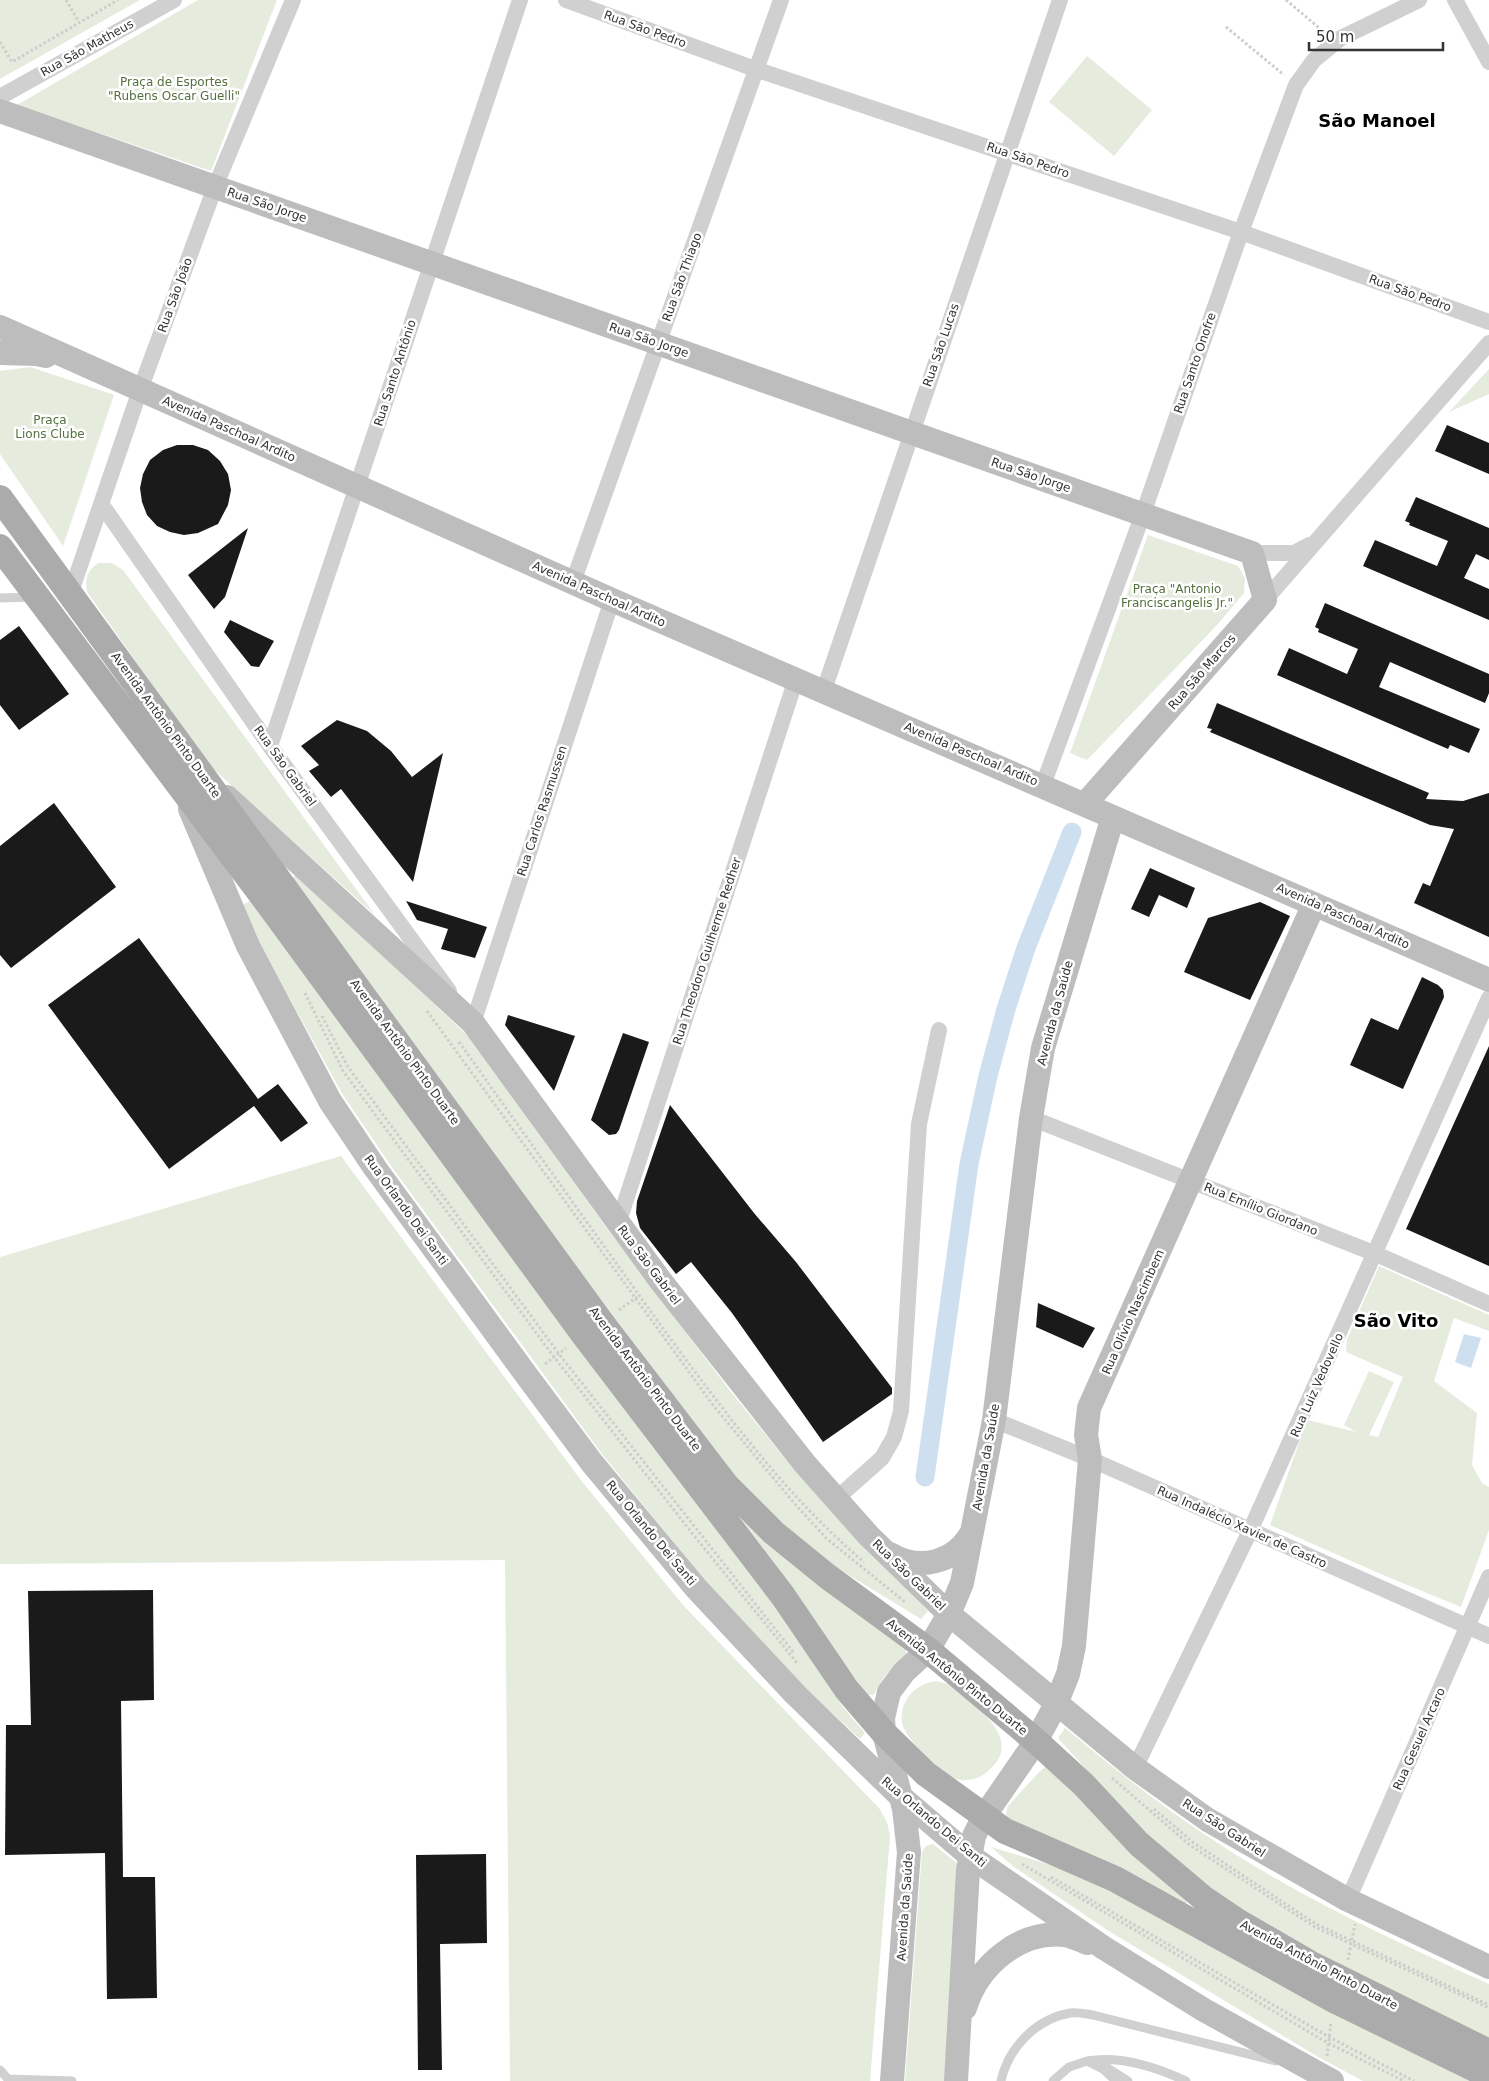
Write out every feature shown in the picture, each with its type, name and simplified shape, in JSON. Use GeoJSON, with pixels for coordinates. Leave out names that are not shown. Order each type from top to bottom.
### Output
{"type":"FeatureCollection","features":[{"type":"Feature","properties":{"kind":"main road","name":"Rua São Jorge"},"geometry":{"type":"LineString","coordinates":[[0,111],[1252,553]]}},
{"type":"Feature","properties":{"kind":"main road","name":"Avenida Paschoal Ardito"},"geometry":{"type":"LineString","coordinates":[[0,327],[612,600],[824,690],[1489,980]]}},
{"type":"Feature","properties":{"kind":"main road","name":"Avenida Paschoal Ardito"},"geometry":{"type":"LineString","coordinates":[[0,353],[36,354],[86,367]]}},
{"type":"Feature","properties":{"kind":"main road","name":"Avenida Antônio Pinto Duarte"},"geometry":{"type":"LineString","coordinates":[[0,498],[596,1315],[726,1486],[774,1533],[928,1650],[1036,1741],[1083,1784],[1155,1860],[1237,1921],[1313,1965],[1489,2052]]}},
{"type":"Feature","properties":{"kind":"main road","name":"Avenida Antônio Pinto Duarte"},"geometry":{"type":"LineString","coordinates":[[0,547],[308,957],[579,1327],[783,1596],[847,1690],[884,1733],[926,1774],[983,1818],[1026,1842],[1115,1879],[1334,2000],[1489,2076]]}},
{"type":"Feature","properties":{"kind":"main road"},"geometry":{"type":"LineString","coordinates":[[1252,553],[1265,600]]}},
{"type":"Feature","properties":{"kind":"main road","name":"Rua São Marcos"},"geometry":{"type":"LineString","coordinates":[[1085,804],[1265,600]]}},
{"type":"Feature","properties":{"kind":"main road","name":"Rua São Gabriel"},"geometry":{"type":"LineString","coordinates":[[200,772],[465,1031],[618,1224],[740,1383],[836,1499],[881,1548],[949,1614],[1135,1768],[1208,1820],[1352,1910],[1489,1967]]}},
{"type":"Feature","properties":{"kind":"main road"},"geometry":{"type":"LineString","coordinates":[[1105,781],[1103,796],[1113,817]]}},
{"type":"Feature","properties":{"kind":"main road","name":"Rua Orlando Dei Santi"},"geometry":{"type":"LineString","coordinates":[[183,792],[248,946],[330,1101],[374,1168],[592,1463],[696,1588],[795,1694],[900,1796],[970,1856],[1104,1948],[1204,2010],[1322,2069]]}},
{"type":"Feature","properties":{"kind":"main road","name":"Avenida da Saúde"},"geometry":{"type":"LineString","coordinates":[[892,2081],[909,1852],[900,1796],[884,1733],[884,1718],[889,1692],[904,1672],[928,1650],[949,1614],[962,1583],[994,1420],[1031,1118],[1043,1048],[1113,817]]}},
{"type":"Feature","properties":{"kind":"main road","name":"Rua Olívio Nascimbem"},"geometry":{"type":"LineString","coordinates":[[1036,1741],[1056,1704],[1068,1674],[1074,1646],[1090,1459],[1086,1435],[1089,1408],[1192,1181],[1314,904]]}},
{"type":"Feature","properties":{"kind":"main road"},"geometry":{"type":"LineString","coordinates":[[881,1548],[896,1557],[918,1563],[938,1561],[950,1557],[961,1548],[974,1528]]}},
{"type":"Feature","properties":{"kind":"main road"},"geometry":{"type":"LineString","coordinates":[[956,2081],[970,1856],[974,1836],[983,1818],[1036,1741]]}},
{"type":"Feature","properties":{"kind":"main road"},"geometry":{"type":"LineString","coordinates":[[959,2026],[968,2000],[979,1979],[996,1959],[1012,1947],[1047,1936],[1066,1935],[1104,1948]]}},
{"type":"Feature","properties":{"kind":"street","name":"Rua São Matheus"},"geometry":{"type":"LineString","coordinates":[[0,97],[174,0]]}},
{"type":"Feature","properties":{"kind":"street","name":"Rua São João"},"geometry":{"type":"LineString","coordinates":[[70,595],[140,390],[215,187],[293,0]]}},
{"type":"Feature","properties":{"kind":"street","name":"Rua Santo Antônio"},"geometry":{"type":"LineString","coordinates":[[270,746],[520,0]]}},
{"type":"Feature","properties":{"kind":"street","name":"Rua São Pedro"},"geometry":{"type":"LineString","coordinates":[[566,0],[755,69],[1008,152],[1241,232],[1489,322]]}},
{"type":"Feature","properties":{"kind":"street","name":"Rua São Thiago"},"geometry":{"type":"LineString","coordinates":[[573,582],[781,0]]}},
{"type":"Feature","properties":{"kind":"street","name":"Rua São Lucas"},"geometry":{"type":"LineString","coordinates":[[824,690],[910,432],[1060,0]]}},
{"type":"Feature","properties":{"kind":"street","name":"Rua Santo Onofre"},"geometry":{"type":"LineString","coordinates":[[1043,785],[1143,514],[1241,232],[1296,85],[1314,60],[1341,38],[1419,0]]}},
{"type":"Feature","properties":{"kind":"street"},"geometry":{"type":"LineString","coordinates":[[1455,0],[1489,62]]}},
{"type":"Feature","properties":{"kind":"street","name":"Rua São Marcos"},"geometry":{"type":"LineString","coordinates":[[1265,600],[1489,344]]}},
{"type":"Feature","properties":{"kind":"street","name":"Rua São Gabriel"},"geometry":{"type":"LineString","coordinates":[[102,505],[465,1031]]}},
{"type":"Feature","properties":{"kind":"street","name":"Rua São Marcos"},"geometry":{"type":"LineString","coordinates":[[1252,553],[1294,553],[1318,540]]}},
{"type":"Feature","properties":{"kind":"street","name":"Rua Carlos Rasmussen"},"geometry":{"type":"LineString","coordinates":[[465,1031],[612,600]]}},
{"type":"Feature","properties":{"kind":"street","name":"Rua Theodoro Guilherme Redher"},"geometry":{"type":"LineString","coordinates":[[618,1224],[796,679]]}},
{"type":"Feature","properties":{"kind":"street","name":"Rua Luiz Vedovello"},"geometry":{"type":"LineString","coordinates":[[1135,1768],[1250,1532],[1489,998]]}},
{"type":"Feature","properties":{"kind":"street"},"geometry":{"type":"LineString","coordinates":[[836,1499],[882,1458],[894,1437],[901,1411],[919,1124],[940,1030]]}},
{"type":"Feature","properties":{"kind":"street","name":"Rua Emílio Giordano"},"geometry":{"type":"LineString","coordinates":[[1031,1118],[1376,1254],[1489,1304]]}},
{"type":"Feature","properties":{"kind":"street","name":"Rua Indalécio Xavier de Castro"},"geometry":{"type":"LineString","coordinates":[[994,1420],[1090,1459],[1250,1532],[1489,1636]]}},
{"type":"Feature","properties":{"kind":"street","name":"Rua Gesuel Arcaro"},"geometry":{"type":"LineString","coordinates":[[1352,1910],[1489,1578]]}},
{"type":"Feature","properties":{"kind":"lane"},"geometry":{"type":"LineString","coordinates":[[0,598],[37,597]]}},
{"type":"Feature","properties":{"kind":"lane"},"geometry":{"type":"LineString","coordinates":[[1001,2081],[1010,2057],[1036,2027],[1053,2018],[1072,2013],[1093,2015],[1322,2069]]}},
{"type":"Feature","properties":{"kind":"lane"},"geometry":{"type":"LineString","coordinates":[[1053,2081],[1069,2067],[1100,2059],[1122,2060],[1186,2081]]}},
{"type":"Feature","properties":{"kind":"lane"},"geometry":{"type":"LineString","coordinates":[[1087,2061],[1103,2069],[1116,2081]]}},
{"type":"Feature","properties":{"kind":"lane"},"geometry":{"type":"LineString","coordinates":[[1087,2061],[1112,2070],[1128,2081]]}},
{"type":"Feature","properties":{"kind":"lane"},"geometry":{"type":"LineString","coordinates":[[0,2070],[8,2079],[72,2081]]}},
{"type":"Feature","properties":{"kind":"path"},"geometry":{"type":"LineString","coordinates":[[66,0],[79,22]]}},
{"type":"Feature","properties":{"kind":"path"},"geometry":{"type":"LineString","coordinates":[[0,42],[12,62],[118,0]]}},
{"type":"Feature","properties":{"kind":"path"},"geometry":{"type":"LineString","coordinates":[[1286,0],[1317,26],[1331,46]]}},
{"type":"Feature","properties":{"kind":"path"},"geometry":{"type":"LineString","coordinates":[[1226,27],[1296,85]]}},
{"type":"Feature","properties":{"kind":"path"},"geometry":{"type":"LineString","coordinates":[[306,991],[348,1068],[559,1354],[803,1668],[692,1534],[554,1357],[343,1071],[306,991]]}},
{"type":"Feature","properties":{"kind":"path"},"geometry":{"type":"LineString","coordinates":[[426,1008],[634,1299],[713,1405],[794,1503],[826,1538],[909,1605]]}},
{"type":"Feature","properties":{"kind":"path"},"geometry":{"type":"LineString","coordinates":[[465,1031],[639,1295]]}},
{"type":"Feature","properties":{"kind":"path"},"geometry":{"type":"LineString","coordinates":[[615,1312],[647,1290]]}},
{"type":"Feature","properties":{"kind":"path"},"geometry":{"type":"LineString","coordinates":[[545,1364],[573,1342]]}},
{"type":"Feature","properties":{"kind":"path"},"geometry":{"type":"LineString","coordinates":[[1404,2081],[1328,2043],[1017,1859],[1329,2037],[1414,2081]]}},
{"type":"Feature","properties":{"kind":"path"},"geometry":{"type":"LineString","coordinates":[[1347,1961],[1352,1940],[1352,1910]]}},
{"type":"Feature","properties":{"kind":"path"},"geometry":{"type":"LineString","coordinates":[[1352,1940],[1489,2005]]}},
{"type":"Feature","properties":{"kind":"path"},"geometry":{"type":"LineString","coordinates":[[1322,2069],[1332,2012]]}},
{"type":"Feature","properties":{"kind":"green space"},"geometry":{"type":"Polygon","coordinates":[[[0,0],[140,0],[0,79],[0,0]]]}},
{"type":"Feature","properties":{"kind":"green space","name":"Praça de Esportes \"Rubens Oscar Guelli\""},"geometry":{"type":"Polygon","coordinates":[[[198,0],[277,0],[211,171],[17,105],[198,0]]]}},
{"type":"Feature","properties":{"kind":"green space"},"geometry":{"type":"Polygon","coordinates":[[[1087,56],[1152,110],[1114,156],[1049,102],[1087,56]]]}},
{"type":"Feature","properties":{"kind":"green space","name":"Praça Lions Clube"},"geometry":{"type":"Polygon","coordinates":[[[30,367],[114,395],[63,546],[0,454],[0,371],[30,367]]]}},
{"type":"Feature","properties":{"kind":"green space"},"geometry":{"type":"Polygon","coordinates":[[[1489,369],[1489,394],[1449,412],[1489,369]]]}},
{"type":"Feature","properties":{"kind":"green space","name":"Praça \"Antonio Franciscangelis Jr.\""},"geometry":{"type":"Polygon","coordinates":[[[1148,535],[1238,566],[1245,578],[1244,593],[1218,624],[1087,760],[1070,753],[1148,535]]]}},
{"type":"Feature","properties":{"kind":"green space"},"geometry":{"type":"Polygon","coordinates":[[[98,563],[112,563],[123,570],[375,915],[209,765],[87,592],[87,576],[98,563]]]}},
{"type":"Feature","properties":{"kind":"green space"},"geometry":{"type":"Polygon","coordinates":[[[297,875],[469,1037],[606,1227],[731,1392],[792,1467],[928,1611],[921,1619],[829,1563],[783,1526],[739,1482],[502,1168],[290,879],[297,875]]]}},
{"type":"Feature","properties":{"kind":"green space"},"geometry":{"type":"Polygon","coordinates":[[[253,899],[776,1604],[842,1706],[865,1733],[860,1739],[802,1685],[705,1581],[602,1454],[391,1166],[343,1095],[239,907],[253,899]]]}},
{"type":"Feature","properties":{"kind":"green space"},"geometry":{"type":"Polygon","coordinates":[[[341,1156],[580,1479],[683,1605],[879,1808],[887,1822],[890,1836],[870,2081],[510,2081],[505,1560],[0,1564],[0,1257],[341,1156]]]}},
{"type":"Feature","properties":{"kind":"green space"},"geometry":{"type":"Polygon","coordinates":[[[1379,1266],[1489,1315],[1489,1331],[1454,1318],[1434,1381],[1477,1413],[1472,1465],[1482,1483],[1489,1487],[1489,1530],[1461,1607],[1270,1525],[1307,1420],[1357,1432],[1344,1425],[1369,1371],[1394,1382],[1369,1435],[1378,1437],[1403,1377],[1346,1352],[1347,1339],[1379,1266]]]}},
{"type":"Feature","properties":{"kind":"green space"},"geometry":{"type":"Polygon","coordinates":[[[726,1500],[905,1646],[907,1656],[887,1673],[874,1695],[867,1695],[726,1500]]]}},
{"type":"Feature","properties":{"kind":"green space"},"geometry":{"type":"Polygon","coordinates":[[[936,1681],[952,1687],[960,1693],[982,1712],[996,1729],[1002,1747],[1000,1756],[994,1765],[980,1777],[969,1780],[954,1778],[932,1762],[916,1746],[904,1730],[902,1715],[906,1701],[921,1686],[936,1681]]]}},
{"type":"Feature","properties":{"kind":"green space"},"geometry":{"type":"Polygon","coordinates":[[[1065,1728],[1166,1807],[1235,1854],[1342,1914],[1489,1984],[1489,2042],[1241,1913],[1146,1836],[1058,1738],[1065,1728]]]}},
{"type":"Feature","properties":{"kind":"green space"},"geometry":{"type":"Polygon","coordinates":[[[1047,1766],[1188,1901],[1185,1905],[1011,1822],[1006,1816],[1007,1807],[1047,1766]]]}},
{"type":"Feature","properties":{"kind":"green space"},"geometry":{"type":"Polygon","coordinates":[[[933,1844],[958,1864],[946,2081],[905,2081],[922,1852],[926,1846],[933,1844]]]}},
{"type":"Feature","properties":{"kind":"green space"},"geometry":{"type":"Polygon","coordinates":[[[991,1847],[1062,1868],[1113,1890],[1476,2081],[1363,2081],[1320,2058],[1107,1930],[1014,1867],[991,1847]]]}},
{"type":"Feature","properties":{"kind":"water"},"geometry":{"type":"Polygon","coordinates":[[[1464,1334],[1481,1338],[1471,1368],[1455,1362],[1464,1334]]]}},
{"type":"Feature","properties":{"kind":"building"},"geometry":{"type":"Polygon","coordinates":[[[1447,425],[1489,443],[1489,474],[1435,451],[1447,425]]]}},
{"type":"Feature","properties":{"kind":"building"},"geometry":{"type":"Polygon","coordinates":[[[177,445],[193,445],[208,450],[220,461],[228,474],[231,490],[228,505],[218,524],[198,533],[184,535],[170,532],[157,526],[147,515],[142,502],[140,488],[143,474],[150,460],[163,450],[177,445]]]}},
{"type":"Feature","properties":{"kind":"building"},"geometry":{"type":"Polygon","coordinates":[[[1416,497],[1489,528],[1489,560],[1476,554],[1464,578],[1489,589],[1489,620],[1363,566],[1375,540],[1437,566],[1448,541],[1409,525],[1410,523],[1405,521],[1416,497]]]}},
{"type":"Feature","properties":{"kind":"building"},"geometry":{"type":"Polygon","coordinates":[[[248,528],[225,597],[214,609],[188,575],[248,528]]]}},
{"type":"Feature","properties":{"kind":"building"},"geometry":{"type":"Polygon","coordinates":[[[1325,603],[1489,674],[1489,693],[1485,703],[1390,662],[1379,687],[1480,729],[1469,753],[1450,745],[1448,749],[1277,675],[1289,648],[1347,674],[1358,649],[1318,632],[1319,629],[1315,627],[1325,603]]]}},
{"type":"Feature","properties":{"kind":"building"},"geometry":{"type":"Polygon","coordinates":[[[230,620],[274,641],[259,667],[251,666],[224,632],[230,620]]]}},
{"type":"Feature","properties":{"kind":"building"},"geometry":{"type":"Polygon","coordinates":[[[19,626],[69,694],[19,730],[0,705],[0,640],[19,626]]]}},
{"type":"Feature","properties":{"kind":"building"},"geometry":{"type":"Polygon","coordinates":[[[1217,703],[1429,793],[1426,799],[1463,801],[1489,793],[1489,937],[1414,903],[1423,883],[1430,886],[1454,829],[1430,825],[1210,732],[1212,729],[1207,728],[1217,703]]]}},
{"type":"Feature","properties":{"kind":"building"},"geometry":{"type":"Polygon","coordinates":[[[337,720],[367,731],[391,751],[412,777],[443,753],[413,882],[341,789],[331,797],[309,771],[319,765],[301,746],[337,720]]]}},
{"type":"Feature","properties":{"kind":"building"},"geometry":{"type":"Polygon","coordinates":[[[54,803],[116,887],[11,968],[0,955],[0,846],[54,803]]]}},
{"type":"Feature","properties":{"kind":"building"},"geometry":{"type":"Polygon","coordinates":[[[1150,868],[1195,888],[1187,908],[1159,895],[1149,917],[1131,909],[1150,868]]]}},
{"type":"Feature","properties":{"kind":"building"},"geometry":{"type":"Polygon","coordinates":[[[406,901],[487,927],[475,958],[441,949],[448,929],[417,920],[406,901]]]}},
{"type":"Feature","properties":{"kind":"building"},"geometry":{"type":"Polygon","coordinates":[[[1260,902],[1290,916],[1250,1000],[1184,972],[1208,918],[1260,902]]]}},
{"type":"Feature","properties":{"kind":"building"},"geometry":{"type":"Polygon","coordinates":[[[139,938],[258,1099],[278,1084],[308,1123],[281,1142],[254,1106],[169,1169],[48,1005],[139,938]]]}},
{"type":"Feature","properties":{"kind":"building"},"geometry":{"type":"Polygon","coordinates":[[[1422,977],[1438,985],[1443,990],[1444,997],[1403,1089],[1350,1065],[1371,1018],[1398,1030],[1422,977]]]}},
{"type":"Feature","properties":{"kind":"building"},"geometry":{"type":"Polygon","coordinates":[[[508,1015],[575,1036],[554,1091],[505,1025],[508,1015]]]}},
{"type":"Feature","properties":{"kind":"building"},"geometry":{"type":"Polygon","coordinates":[[[623,1033],[649,1042],[619,1130],[616,1134],[609,1135],[591,1120],[623,1033]]]}},
{"type":"Feature","properties":{"kind":"building"},"geometry":{"type":"Polygon","coordinates":[[[1489,1046],[1489,1266],[1406,1229],[1489,1046]]]}},
{"type":"Feature","properties":{"kind":"building"},"geometry":{"type":"Polygon","coordinates":[[[670,1105],[754,1213],[796,1262],[892,1388],[892,1394],[823,1442],[732,1313],[691,1262],[676,1274],[640,1228],[636,1213],[637,1201],[670,1105]]]}},
{"type":"Feature","properties":{"kind":"building"},"geometry":{"type":"Polygon","coordinates":[[[1038,1303],[1095,1328],[1083,1348],[1036,1327],[1038,1303]]]}},
{"type":"Feature","properties":{"kind":"building"},"geometry":{"type":"Polygon","coordinates":[[[153,1590],[154,1700],[121,1701],[123,1877],[155,1877],[157,1998],[107,1999],[105,1853],[5,1855],[6,1725],[31,1725],[28,1591],[153,1590]]]}},
{"type":"Feature","properties":{"kind":"building"},"geometry":{"type":"Polygon","coordinates":[[[486,1854],[487,1943],[440,1944],[442,2070],[418,2070],[416,1855],[486,1854]]]}},
{"type":"Feature","properties":{"kind":"waterway"},"geometry":{"type":"LineString","coordinates":[[925,1477],[969,1164],[988,1076],[1006,1009],[1026,948],[1072,832]]}},
{"type":"Feature","properties":{"kind":"district","name":"São Manoel"},"geometry":{"type":"Point","coordinates":[1377,120]}},
{"type":"Feature","properties":{"kind":"district","name":"São Vito"},"geometry":{"type":"Point","coordinates":[1396,1320]}}]}
